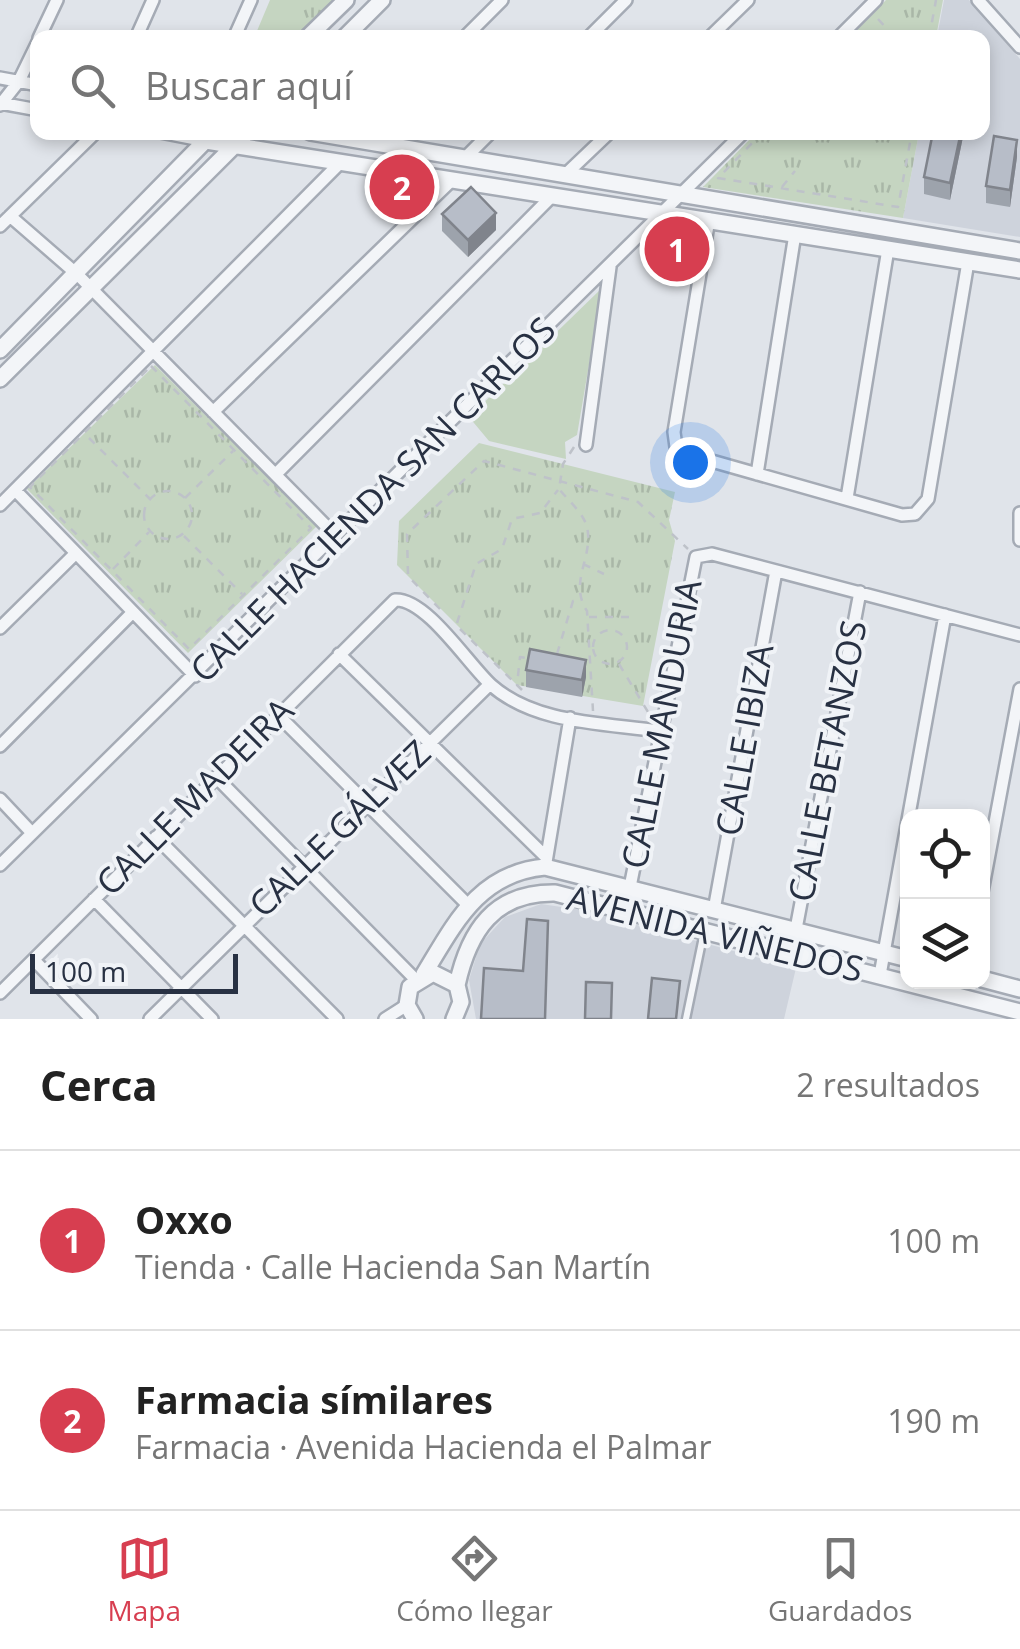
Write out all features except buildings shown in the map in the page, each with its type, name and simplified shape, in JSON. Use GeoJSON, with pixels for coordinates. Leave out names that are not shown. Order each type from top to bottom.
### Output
{"type":"FeatureCollection","features":[{"type":"Feature","properties":{"kind":"street"},"geometry":{"type":"LineString","coordinates":[[43,30],[57,0]]}},
{"type":"Feature","properties":{"kind":"street"},"geometry":{"type":"LineString","coordinates":[[140,30],[153,0]]}},
{"type":"Feature","properties":{"kind":"street"},"geometry":{"type":"LineString","coordinates":[[238,30],[251,0]]}},
{"type":"Feature","properties":{"kind":"street"},"geometry":{"type":"LineString","coordinates":[[316,30],[346,0]]}},
{"type":"Feature","properties":{"kind":"street"},"geometry":{"type":"LineString","coordinates":[[352,30],[382,0]]}},
{"type":"Feature","properties":{"kind":"street"},"geometry":{"type":"LineString","coordinates":[[472,30],[502,0]]}},
{"type":"Feature","properties":{"kind":"street"},"geometry":{"type":"LineString","coordinates":[[596,30],[626,0]]}},
{"type":"Feature","properties":{"kind":"street"},"geometry":{"type":"LineString","coordinates":[[717,30],[748,0]]}},
{"type":"Feature","properties":{"kind":"street"},"geometry":{"type":"LineString","coordinates":[[846,30],[876,0]]}},
{"type":"Feature","properties":{"kind":"street"},"geometry":{"type":"LineString","coordinates":[[978,0],[1019,44]]}},
{"type":"Feature","properties":{"kind":"street"},"geometry":{"type":"LineString","coordinates":[[0,104],[20,82],[30,59]]}},
{"type":"Feature","properties":{"kind":"street"},"geometry":{"type":"LineString","coordinates":[[0,78],[30,84]]}},
{"type":"Feature","properties":{"kind":"street"},"geometry":{"type":"LineString","coordinates":[[0,104],[30,109]]}},
{"type":"Feature","properties":{"kind":"street"},"geometry":{"type":"LineString","coordinates":[[0,226],[88,140]]}},
{"type":"Feature","properties":{"kind":"street"},"geometry":{"type":"LineString","coordinates":[[0,350],[78,275],[206,140]]}},
{"type":"Feature","properties":{"kind":"street"},"geometry":{"type":"LineString","coordinates":[[219,140],[1020,270]]}},
{"type":"Feature","properties":{"kind":"street"},"geometry":{"type":"LineString","coordinates":[[0,379],[241,140]]}},
{"type":"Feature","properties":{"kind":"street"},"geometry":{"type":"LineString","coordinates":[[376,140],[464,159],[1020,252]]}},
{"type":"Feature","properties":{"kind":"street"},"geometry":{"type":"LineString","coordinates":[[464,159],[483,140]]}},
{"type":"Feature","properties":{"kind":"street"},"geometry":{"type":"LineString","coordinates":[[567,174],[602,140]]}},
{"type":"Feature","properties":{"kind":"street","name":"CALLE HACIENDA SAN CARLOS"},"geometry":{"type":"LineString","coordinates":[[0,865],[736,140]]}},
{"type":"Feature","properties":{"kind":"street"},"geometry":{"type":"LineString","coordinates":[[0,505],[340,162]]}},
{"type":"Feature","properties":{"kind":"street"},"geometry":{"type":"LineString","coordinates":[[213,412],[453,179]]}},
{"type":"Feature","properties":{"kind":"street"},"geometry":{"type":"LineString","coordinates":[[276,474],[554,196]]}},
{"type":"Feature","properties":{"kind":"street"},"geometry":{"type":"LineString","coordinates":[[10,216],[78,275],[336,536]]}},
{"type":"Feature","properties":{"kind":"street"},"geometry":{"type":"LineString","coordinates":[[709,219],[674,432],[676,446],[688,454],[909,515],[924,509],[928,499],[968,262]]}},
{"type":"Feature","properties":{"kind":"street"},"geometry":{"type":"LineString","coordinates":[[757,474],[795,234]]}},
{"type":"Feature","properties":{"kind":"street"},"geometry":{"type":"LineString","coordinates":[[847,498],[888,249]]}},
{"type":"Feature","properties":{"kind":"street"},"geometry":{"type":"LineString","coordinates":[[586,445],[610,267]]}},
{"type":"Feature","properties":{"kind":"street"},"geometry":{"type":"LineString","coordinates":[[16,491],[195,676]]}},
{"type":"Feature","properties":{"kind":"street"},"geometry":{"type":"LineString","coordinates":[[1020,514],[1020,540]]}},
{"type":"Feature","properties":{"kind":"street"},"geometry":{"type":"LineString","coordinates":[[0,628],[76,553]]}},
{"type":"Feature","properties":{"kind":"street","name":"CALLE MANDURIA"},"geometry":{"type":"LineString","coordinates":[[626,907],[696,557],[712,554],[776,571]]}},
{"type":"Feature","properties":{"kind":"street"},"geometry":{"type":"LineString","coordinates":[[776,571],[1020,635]]}},
{"type":"Feature","properties":{"kind":"street","name":"CALLE IBIZA"},"geometry":{"type":"LineString","coordinates":[[714,910],[776,571]]}},
{"type":"Feature","properties":{"kind":"street","name":"CALLE BETANZOS"},"geometry":{"type":"LineString","coordinates":[[796,930],[860,592]]}},
{"type":"Feature","properties":{"kind":"street","name":"CALLE MADEIRA"},"geometry":{"type":"LineString","coordinates":[[0,993],[391,602],[404,599],[416,606],[490,684]]}},
{"type":"Feature","properties":{"kind":"street"},"geometry":{"type":"LineString","coordinates":[[0,746],[132,613]]}},
{"type":"Feature","properties":{"kind":"street"},"geometry":{"type":"LineString","coordinates":[[880,975],[945,615]]}},
{"type":"Feature","properties":{"kind":"street"},"geometry":{"type":"LineString","coordinates":[[339,654],[546,862]]}},
{"type":"Feature","properties":{"kind":"street"},"geometry":{"type":"LineString","coordinates":[[490,684],[515,704],[543,713],[659,732]]}},
{"type":"Feature","properties":{"kind":"street","name":"CALLE GÁLVEZ"},"geometry":{"type":"LineString","coordinates":[[150,1019],[242,924],[490,684]]}},
{"type":"Feature","properties":{"kind":"street"},"geometry":{"type":"LineString","coordinates":[[990,849],[1020,689]]}},
{"type":"Feature","properties":{"kind":"street"},"geometry":{"type":"LineString","coordinates":[[278,715],[467,904]]}},
{"type":"Feature","properties":{"kind":"street"},"geometry":{"type":"LineString","coordinates":[[546,862],[570,718]]}},
{"type":"Feature","properties":{"kind":"street"},"geometry":{"type":"LineString","coordinates":[[216,777],[420,977],[442,974],[457,985],[458,1016]]}},
{"type":"Feature","properties":{"kind":"street"},"geometry":{"type":"LineString","coordinates":[[0,799],[32,833]]}},
{"type":"Feature","properties":{"kind":"street"},"geometry":{"type":"LineString","coordinates":[[156,837],[337,1019]]}},
{"type":"Feature","properties":{"kind":"street","name":"AVENIDA VIÑEDOS"},"geometry":{"type":"LineString","coordinates":[[411,1012],[420,977],[467,904],[503,877],[546,862],[630,888],[900,957]]}},
{"type":"Feature","properties":{"kind":"street","name":"AVENIDA VIÑEDOS"},"geometry":{"type":"LineString","coordinates":[[457,985],[472,938],[482,921],[507,902],[554,892],[626,907],[1020,1012]]}},
{"type":"Feature","properties":{"kind":"street"},"geometry":{"type":"LineString","coordinates":[[94,898],[212,1019]]}},
{"type":"Feature","properties":{"kind":"street"},"geometry":{"type":"LineString","coordinates":[[34,960],[91,1019]]}},
{"type":"Feature","properties":{"kind":"street"},"geometry":{"type":"LineString","coordinates":[[990,981],[1020,989]]}},
{"type":"Feature","properties":{"kind":"street"},"geometry":{"type":"LineString","coordinates":[[384,1019],[411,1012]]}},
{"type":"Feature","properties":{"kind":"lane"},"geometry":{"type":"LineString","coordinates":[[686,1019],[704,929]]}},
{"type":"Feature","properties":{"kind":"path"},"geometry":{"type":"LineString","coordinates":[[930,30],[936,0]]}},
{"type":"Feature","properties":{"kind":"path"},"geometry":{"type":"LineString","coordinates":[[876,18],[888,30]]}},
{"type":"Feature","properties":{"kind":"path"},"geometry":{"type":"LineString","coordinates":[[755,140],[718,178],[898,207],[911,140]]}},
{"type":"Feature","properties":{"kind":"path"},"geometry":{"type":"LineString","coordinates":[[782,188],[795,170]]}},
{"type":"Feature","properties":{"kind":"path"},"geometry":{"type":"LineString","coordinates":[[152,366],[234,450],[310,528],[189,648],[30,487],[152,366]]}},
{"type":"Feature","properties":{"kind":"path"},"geometry":{"type":"LineString","coordinates":[[84,433],[150,499]]}},
{"type":"Feature","properties":{"kind":"path"},"geometry":{"type":"LineString","coordinates":[[456,625],[476,564],[502,549],[512,519],[540,513],[559,489],[573,447],[586,445]]}},
{"type":"Feature","properties":{"kind":"path"},"geometry":{"type":"LineString","coordinates":[[186,498],[234,450]]}},
{"type":"Feature","properties":{"kind":"path"},"geometry":{"type":"LineString","coordinates":[[543,713],[408,576],[407,534],[484,462],[638,502],[696,557]]}},
{"type":"Feature","properties":{"kind":"path"},"geometry":{"type":"LineString","coordinates":[[559,489],[587,523],[589,544],[582,563],[581,602],[587,617],[593,722]]}},
{"type":"Feature","properties":{"kind":"path"},"geometry":{"type":"LineString","coordinates":[[171,491],[186,498],[192,512],[184,534],[168,540],[150,531],[144,513],[150,499],[171,491]]}},
{"type":"Feature","properties":{"kind":"path"},"geometry":{"type":"LineString","coordinates":[[112,570],[150,531]]}},
{"type":"Feature","properties":{"kind":"path"},"geometry":{"type":"LineString","coordinates":[[184,534],[243,595]]}},
{"type":"Feature","properties":{"kind":"path"},"geometry":{"type":"LineString","coordinates":[[582,563],[604,574]]}},
{"type":"Feature","properties":{"kind":"path"},"geometry":{"type":"LineString","coordinates":[[554,664],[573,601],[581,602]]}},
{"type":"Feature","properties":{"kind":"path"},"geometry":{"type":"LineString","coordinates":[[587,617],[633,616]]}},
{"type":"Feature","properties":{"kind":"path"},"geometry":{"type":"LineString","coordinates":[[617,631],[626,639],[626,655],[618,662],[608,664],[594,655],[594,643],[600,633],[617,631]]}},
{"type":"Feature","properties":{"kind":"path"},"geometry":{"type":"LineString","coordinates":[[517,685],[520,657],[537,660]]}},
{"type":"Feature","properties":{"kind":"path"},"geometry":{"type":"LineString","coordinates":[[618,662],[659,732]]}},
{"type":"Feature","properties":{"kind":"path"},"geometry":{"type":"LineString","coordinates":[[573,667],[592,670]]}},
{"type":"Feature","properties":{"kind":"shaded area"},"geometry":{"type":"Polygon","coordinates":[[[944,0],[969,0],[1020,59],[1020,237],[903,218],[918,140],[990,140],[990,30],[938,30],[944,0]]]}},
{"type":"Feature","properties":{"kind":"shaded area"},"geometry":{"type":"Polygon","coordinates":[[[541,904],[582,910],[796,968],[784,1019],[476,1019],[469,980],[480,944],[505,917],[541,904]]]}},
{"type":"Feature","properties":{"kind":"green space"},"geometry":{"type":"Polygon","coordinates":[[[270,0],[336,0],[305,30],[257,30],[270,0]]]}},
{"type":"Feature","properties":{"kind":"green space"},"geometry":{"type":"Polygon","coordinates":[[[886,0],[943,0],[937,30],[857,30],[886,0]]]}},
{"type":"Feature","properties":{"kind":"green space"},"geometry":{"type":"Polygon","coordinates":[[[749,140],[918,140],[903,218],[703,187],[749,140]]]}},
{"type":"Feature","properties":{"kind":"green space"},"geometry":{"type":"Polygon","coordinates":[[[602,288],[577,435],[565,442],[566,459],[489,441],[469,417],[602,288]]]}},
{"type":"Feature","properties":{"kind":"green space"},"geometry":{"type":"Polygon","coordinates":[[[155,365],[317,526],[188,653],[27,489],[155,365]]]}},
{"type":"Feature","properties":{"kind":"green space"},"geometry":{"type":"Polygon","coordinates":[[[479,443],[675,492],[669,520],[675,541],[643,706],[517,685],[397,565],[399,521],[479,443]]]}},
{"type":"Feature","properties":{"kind":"place","name":"Farmacia símilares"},"geometry":{"type":"Point","coordinates":[402,187]}},
{"type":"Feature","properties":{"kind":"place","name":"Oxxo"},"geometry":{"type":"Point","coordinates":[677,249]}}]}
